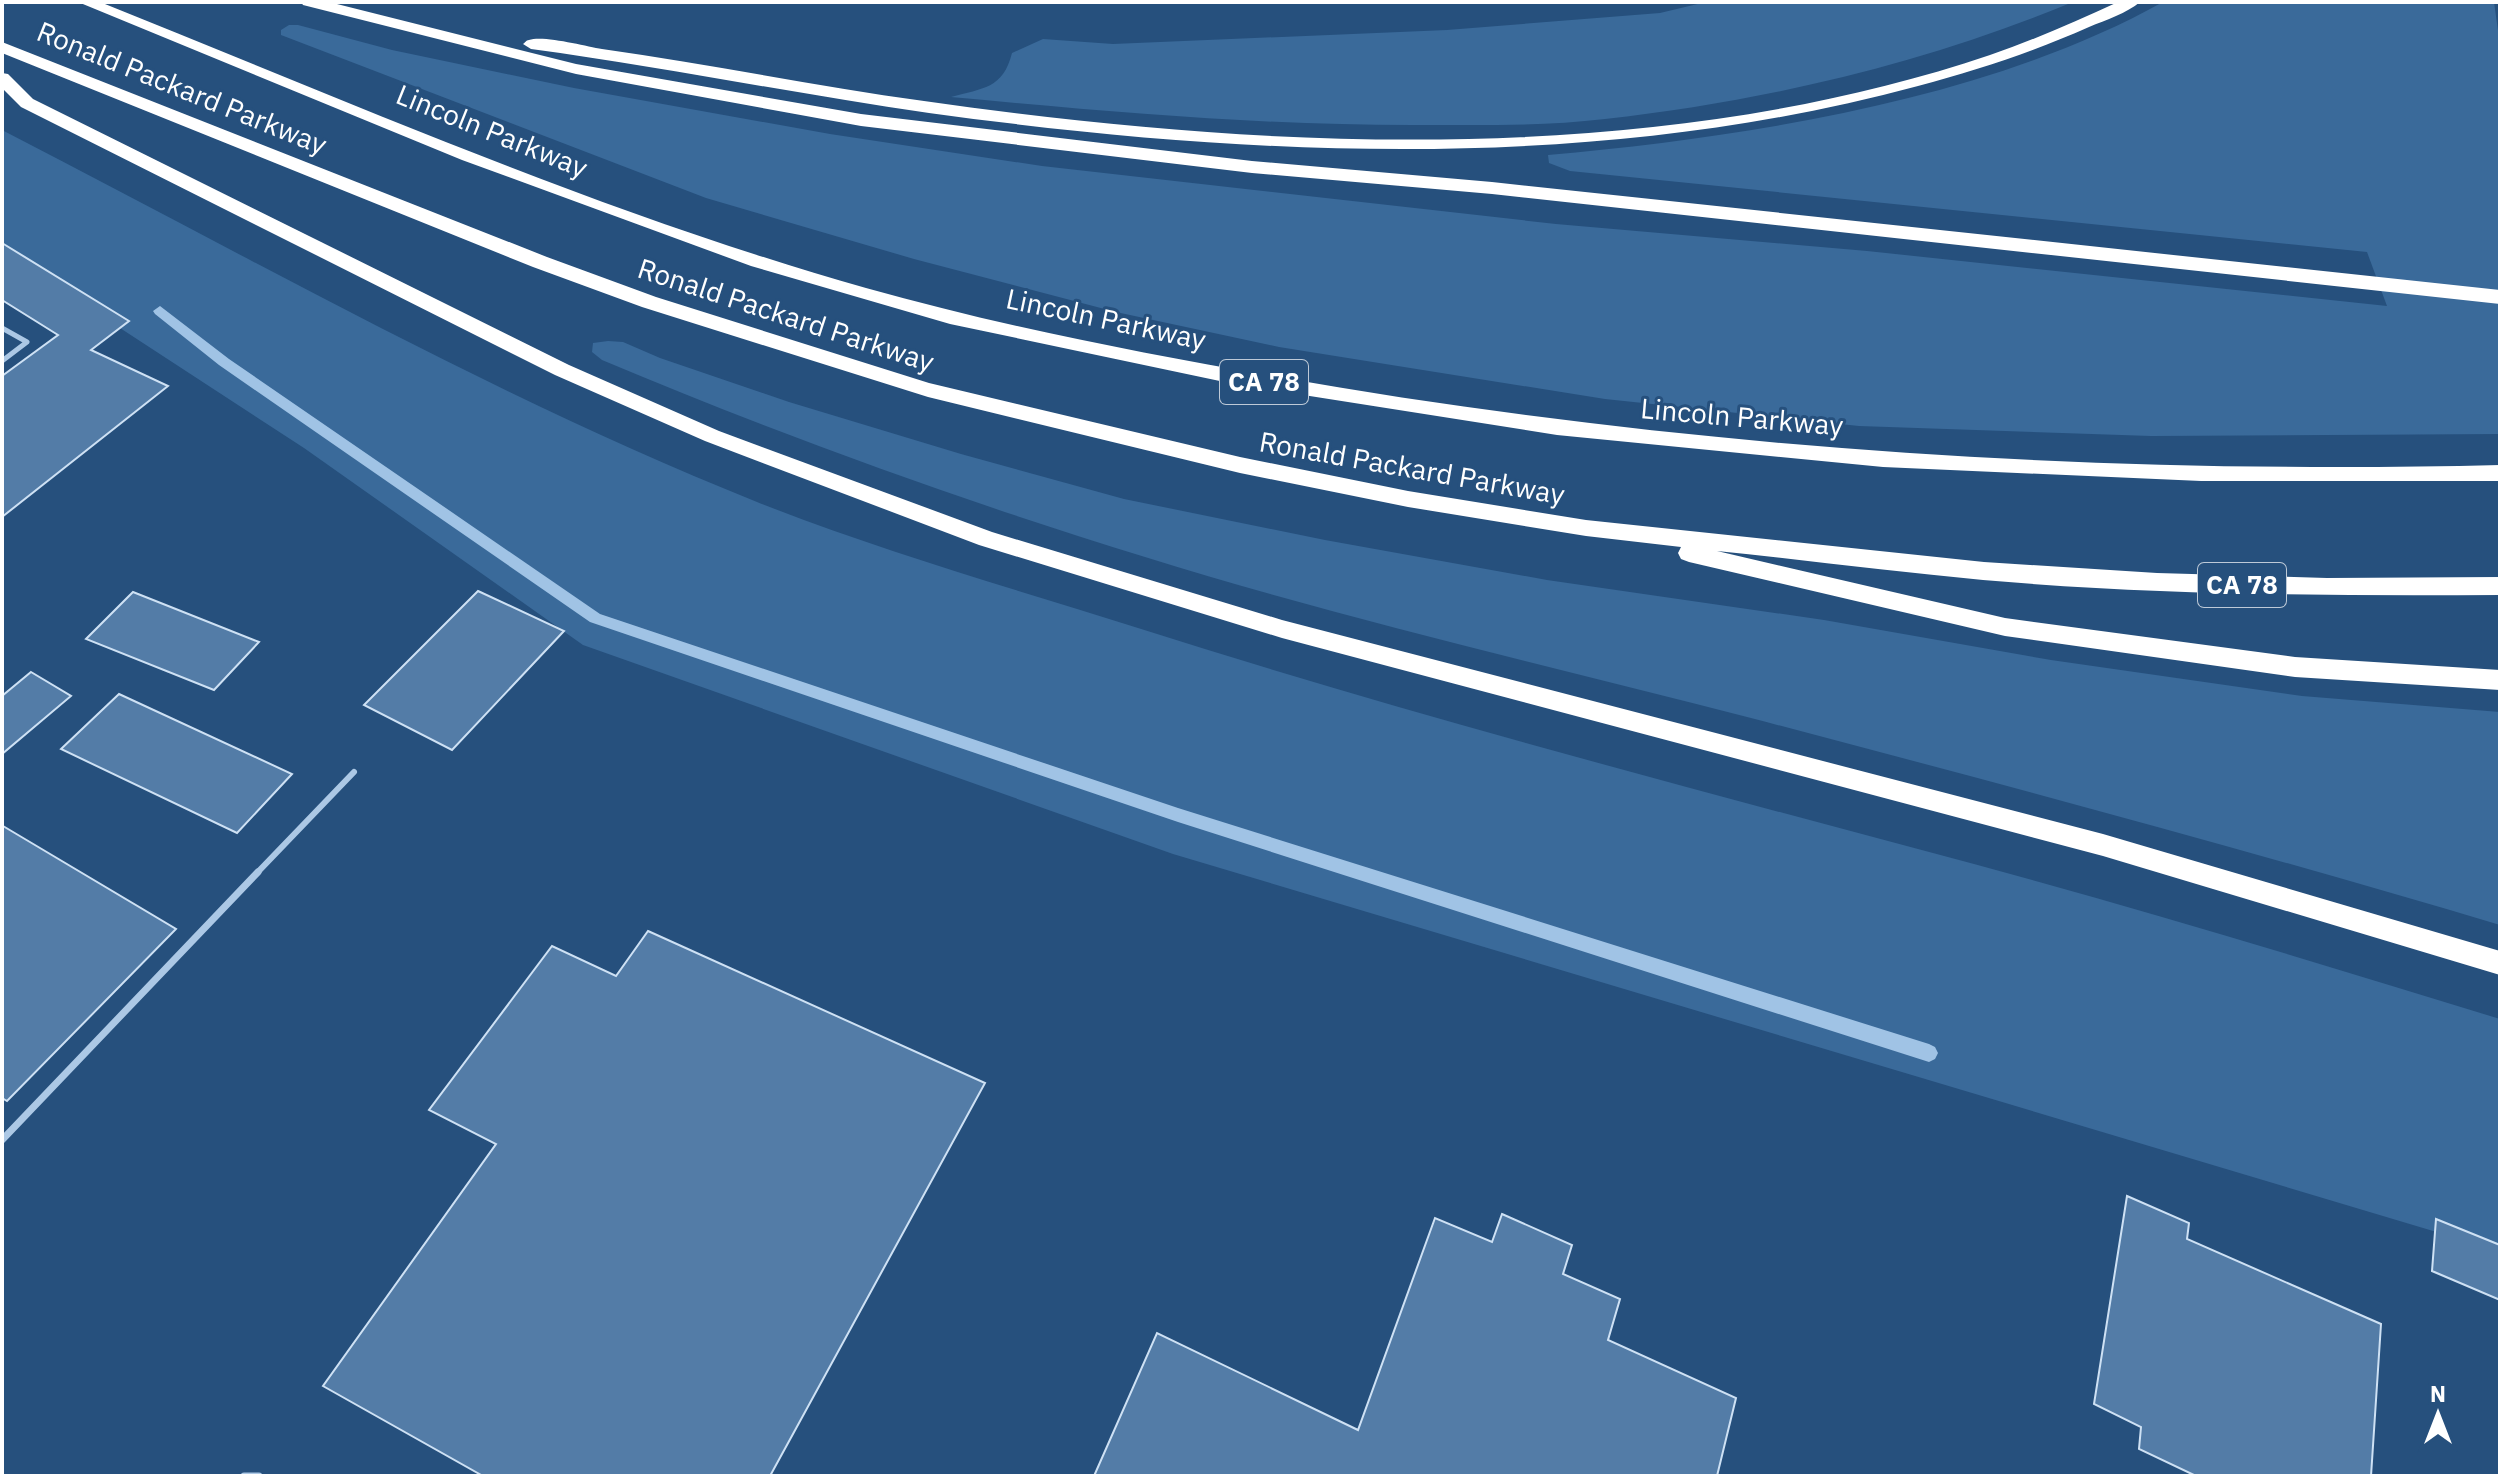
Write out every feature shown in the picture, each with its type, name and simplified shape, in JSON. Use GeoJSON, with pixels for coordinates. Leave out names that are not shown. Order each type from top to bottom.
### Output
{"type":"FeatureCollection","features":[{"type":"Feature","properties":{"kind":"highway","name":"Lincoln Parkway"},"geometry":{"type":"LineString","coordinates":[[86,2],[643,224],[860,293],[1105,352],[1358,400],[1577,431],[1766,451],[1961,465],[2244,475],[2500,473]]}},
{"type":"Feature","properties":{"kind":"highway"},"geometry":{"type":"LineString","coordinates":[[309,2],[576,69],[861,120],[1252,167],[1492,188],[2500,297]]}},
{"type":"Feature","properties":{"kind":"highway"},"geometry":{"type":"LineString","coordinates":[[446,34],[592,52],[792,87],[1099,129],[1265,143],[1470,146],[1664,132],[1776,116],[1982,64],[2132,2]]}},
{"type":"Feature","properties":{"kind":"highway","name":"Ronald Packard Parkway"},"geometry":{"type":"LineString","coordinates":[[2,47],[540,262],[649,302],[928,390],[1271,471],[1408,499],[1586,528]]}},
{"type":"Feature","properties":{"kind":"highway"},"geometry":{"type":"LineString","coordinates":[[2,78],[27,103],[562,370],[712,436],[987,539],[1282,629],[2103,845],[2500,963]]}},
{"type":"Feature","properties":{"kind":"highway"},"geometry":{"type":"LineString","coordinates":[[1586,528],[2005,627],[2295,667],[2500,680]]}},
{"type":"Feature","properties":{"kind":"highway","name":"CA 78"},"geometry":{"type":"LineString","coordinates":[[1586,528],[1984,571],[2157,582],[2327,587],[2500,586]]}},
{"type":"Feature","properties":{"kind":"lane"},"geometry":{"type":"LineString","coordinates":[[2,328],[27,342],[2,361]]}},
{"type":"Feature","properties":{"kind":"lane"},"geometry":{"type":"LineString","coordinates":[[2,1140],[354,772]]}},
{"type":"Feature","properties":{"kind":"lane"},"geometry":{"type":"LineString","coordinates":[[244,1476],[259,1476]]}},
{"type":"Feature","properties":{"kind":"shaded area"},"geometry":{"type":"Polygon","coordinates":[[[1706,2],[2073,2],[1960,44],[1843,77],[1725,102],[1583,121],[1369,125],[1250,121],[951,97],[990,85],[1003,74],[1012,53],[1043,39],[1113,44],[1447,30],[1660,13],[1706,2]]]}},
{"type":"Feature","properties":{"kind":"shaded area"},"geometry":{"type":"Polygon","coordinates":[[[2163,2],[2494,2],[2500,45],[2500,434],[2151,436],[1859,426],[1605,399],[1279,347],[1116,312],[914,259],[706,198],[281,35],[281,30],[289,25],[298,25],[392,50],[574,88],[830,134],[1042,166],[1556,224],[1867,251],[2387,306],[2367,252],[1570,171],[1549,163],[1548,155],[1784,125],[1944,89],[2021,65],[2094,36],[2163,2]]]}},
{"type":"Feature","properties":{"kind":"shaded area"},"geometry":{"type":"Polygon","coordinates":[[[2,130],[375,325],[564,418],[757,502],[851,537],[1346,691],[1554,751],[2106,901],[2500,1019],[2500,1251],[1173,854],[583,645],[304,448],[2,251],[2,130]]]}},
{"type":"Feature","properties":{"kind":"shaded area"},"geometry":{"type":"Polygon","coordinates":[[[623,342],[660,358],[789,402],[961,454],[1124,499],[1325,540],[1547,580],[1824,620],[2051,660],[2302,696],[2500,712],[2500,925],[2033,793],[1371,621],[1145,557],[871,465],[669,388],[602,360],[592,352],[593,343],[623,342]]]}},
{"type":"Feature","properties":{"kind":"building"},"geometry":{"type":"Polygon","coordinates":[[[2,243],[129,321],[91,350],[168,386],[2,517],[2,376],[58,335],[2,300],[2,243]]]}},
{"type":"Feature","properties":{"kind":"building"},"geometry":{"type":"Polygon","coordinates":[[[478,591],[564,631],[452,750],[364,705],[478,591]]]}},
{"type":"Feature","properties":{"kind":"building"},"geometry":{"type":"Polygon","coordinates":[[[133,592],[259,642],[214,690],[86,639],[133,592]]]}},
{"type":"Feature","properties":{"kind":"building"},"geometry":{"type":"Polygon","coordinates":[[[31,672],[71,696],[2,754],[2,696],[31,672]]]}},
{"type":"Feature","properties":{"kind":"building"},"geometry":{"type":"Polygon","coordinates":[[[119,694],[292,774],[237,833],[61,749],[119,694]]]}},
{"type":"Feature","properties":{"kind":"building"},"geometry":{"type":"Polygon","coordinates":[[[3,826],[176,929],[7,1101],[2,1098],[3,826]]]}},
{"type":"Feature","properties":{"kind":"building"},"geometry":{"type":"Polygon","coordinates":[[[648,931],[985,1083],[770,1476],[483,1476],[323,1386],[496,1144],[429,1110],[552,946],[616,976],[648,931]]]}},
{"type":"Feature","properties":{"kind":"building"},"geometry":{"type":"Polygon","coordinates":[[[2127,1196],[2189,1223],[2187,1239],[2381,1324],[2371,1476],[2196,1476],[2139,1449],[2141,1427],[2094,1404],[2127,1196]]]}},
{"type":"Feature","properties":{"kind":"building"},"geometry":{"type":"Polygon","coordinates":[[[1502,1214],[1572,1245],[1563,1274],[1620,1299],[1608,1340],[1736,1398],[1717,1476],[1094,1476],[1157,1333],[1358,1430],[1435,1218],[1492,1242],[1502,1214]]]}},
{"type":"Feature","properties":{"kind":"building"},"geometry":{"type":"Polygon","coordinates":[[[2436,1219],[2500,1245],[2500,1300],[2432,1271],[2436,1219]]]}},
{"type":"Feature","properties":{"kind":"waterway"},"geometry":{"type":"LineString","coordinates":[[160,311],[224,362],[595,618],[1178,815],[1929,1053]]}}]}
